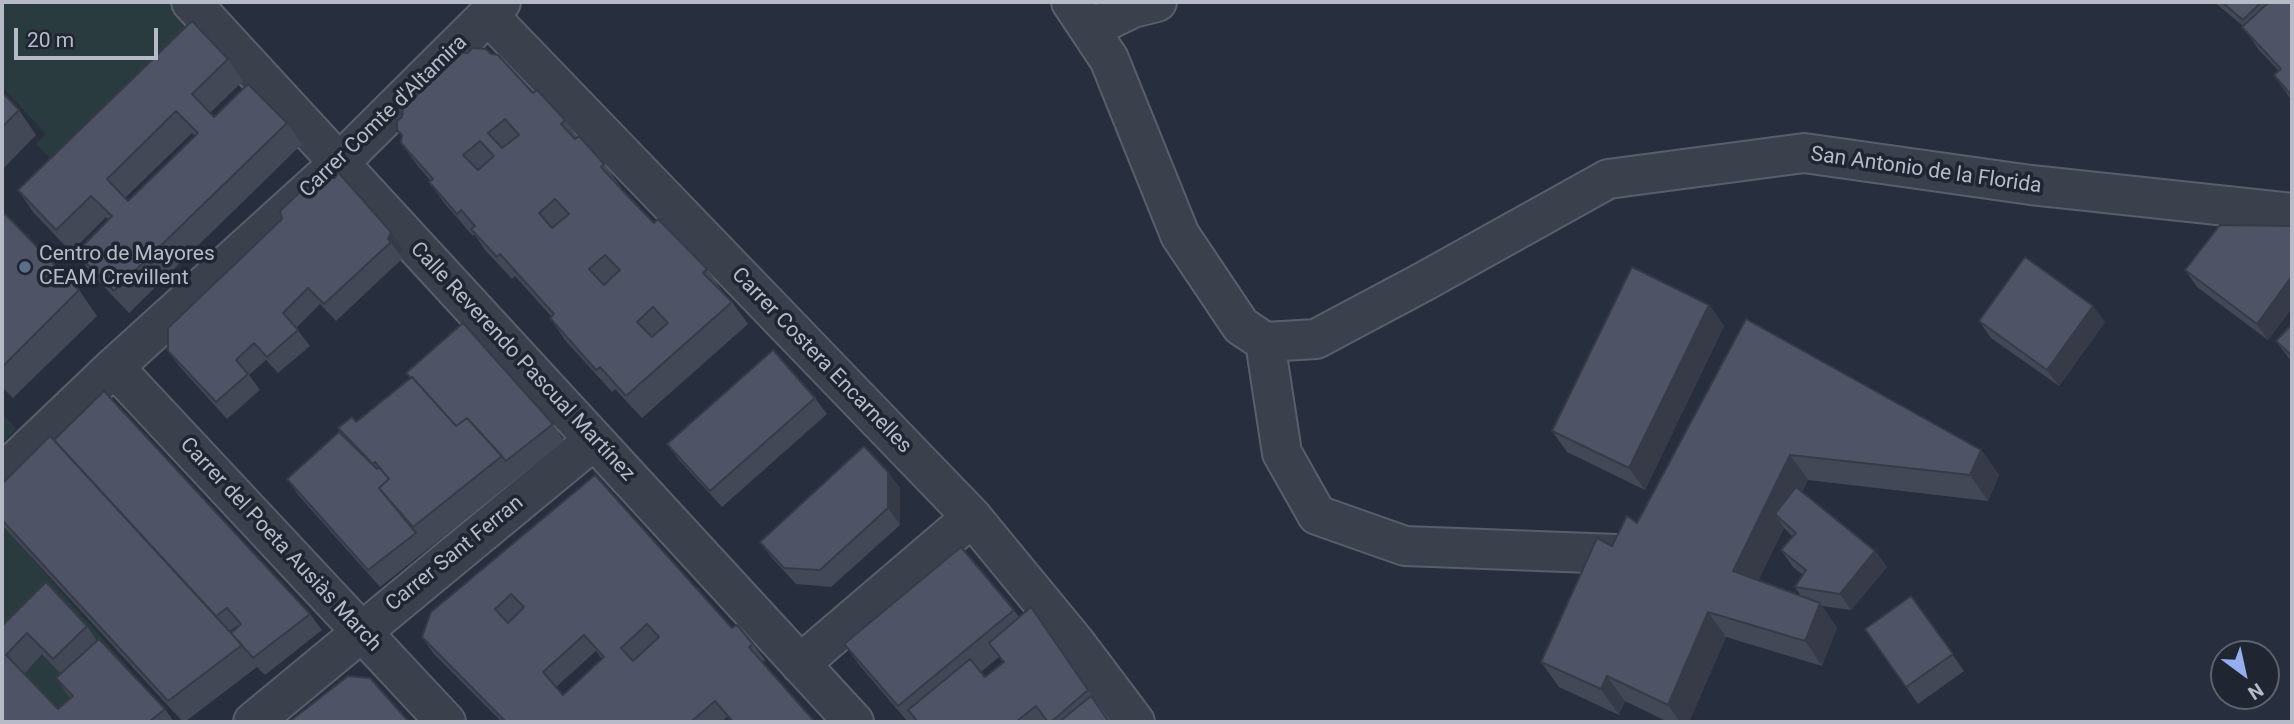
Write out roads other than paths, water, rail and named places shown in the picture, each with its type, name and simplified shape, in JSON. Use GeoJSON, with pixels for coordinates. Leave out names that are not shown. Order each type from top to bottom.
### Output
{"type":"FeatureCollection","features":[{"type":"Feature","properties":{"kind":"street","name":"Calle Reverendo Pascual Martínez"},"geometry":{"type":"LineString","coordinates":[[191,2],[854,722]]}},
{"type":"Feature","properties":{"kind":"street"},"geometry":{"type":"LineString","coordinates":[[1157,2],[1081,16],[1109,59],[1180,235],[1241,326],[1265,342],[1282,453],[1317,515],[1405,546],[1617,554]]}},
{"type":"Feature","properties":{"kind":"street","name":"Carrer Comte d'Altamira"},"geometry":{"type":"LineString","coordinates":[[2,474],[114,367],[339,163],[495,8]]}},
{"type":"Feature","properties":{"kind":"street","name":"Carrer Costera Encarnelles"},"geometry":{"type":"LineString","coordinates":[[495,8],[972,517],[1074,640],[1135,722]]}},
{"type":"Feature","properties":{"kind":"street","name":"San Antonio de la Florida"},"geometry":{"type":"LineString","coordinates":[[1265,342],[1316,339],[1608,179],[1804,153],[2031,185],[2292,213]]}},
{"type":"Feature","properties":{"kind":"street","name":"Carrer del Poeta Ausiàs March"},"geometry":{"type":"LineString","coordinates":[[114,367],[446,722]]}},
{"type":"Feature","properties":{"kind":"street","name":"Carrer Sant Ferran"},"geometry":{"type":"LineString","coordinates":[[253,722],[594,440]]}},
{"type":"Feature","properties":{"kind":"street"},"geometry":{"type":"LineString","coordinates":[[800,664],[972,517]]}},
{"type":"Feature","properties":{"kind":"place","name":"Centro de Mayores CEAM Crevillent"},"geometry":{"type":"Point","coordinates":[25,267]}}]}
